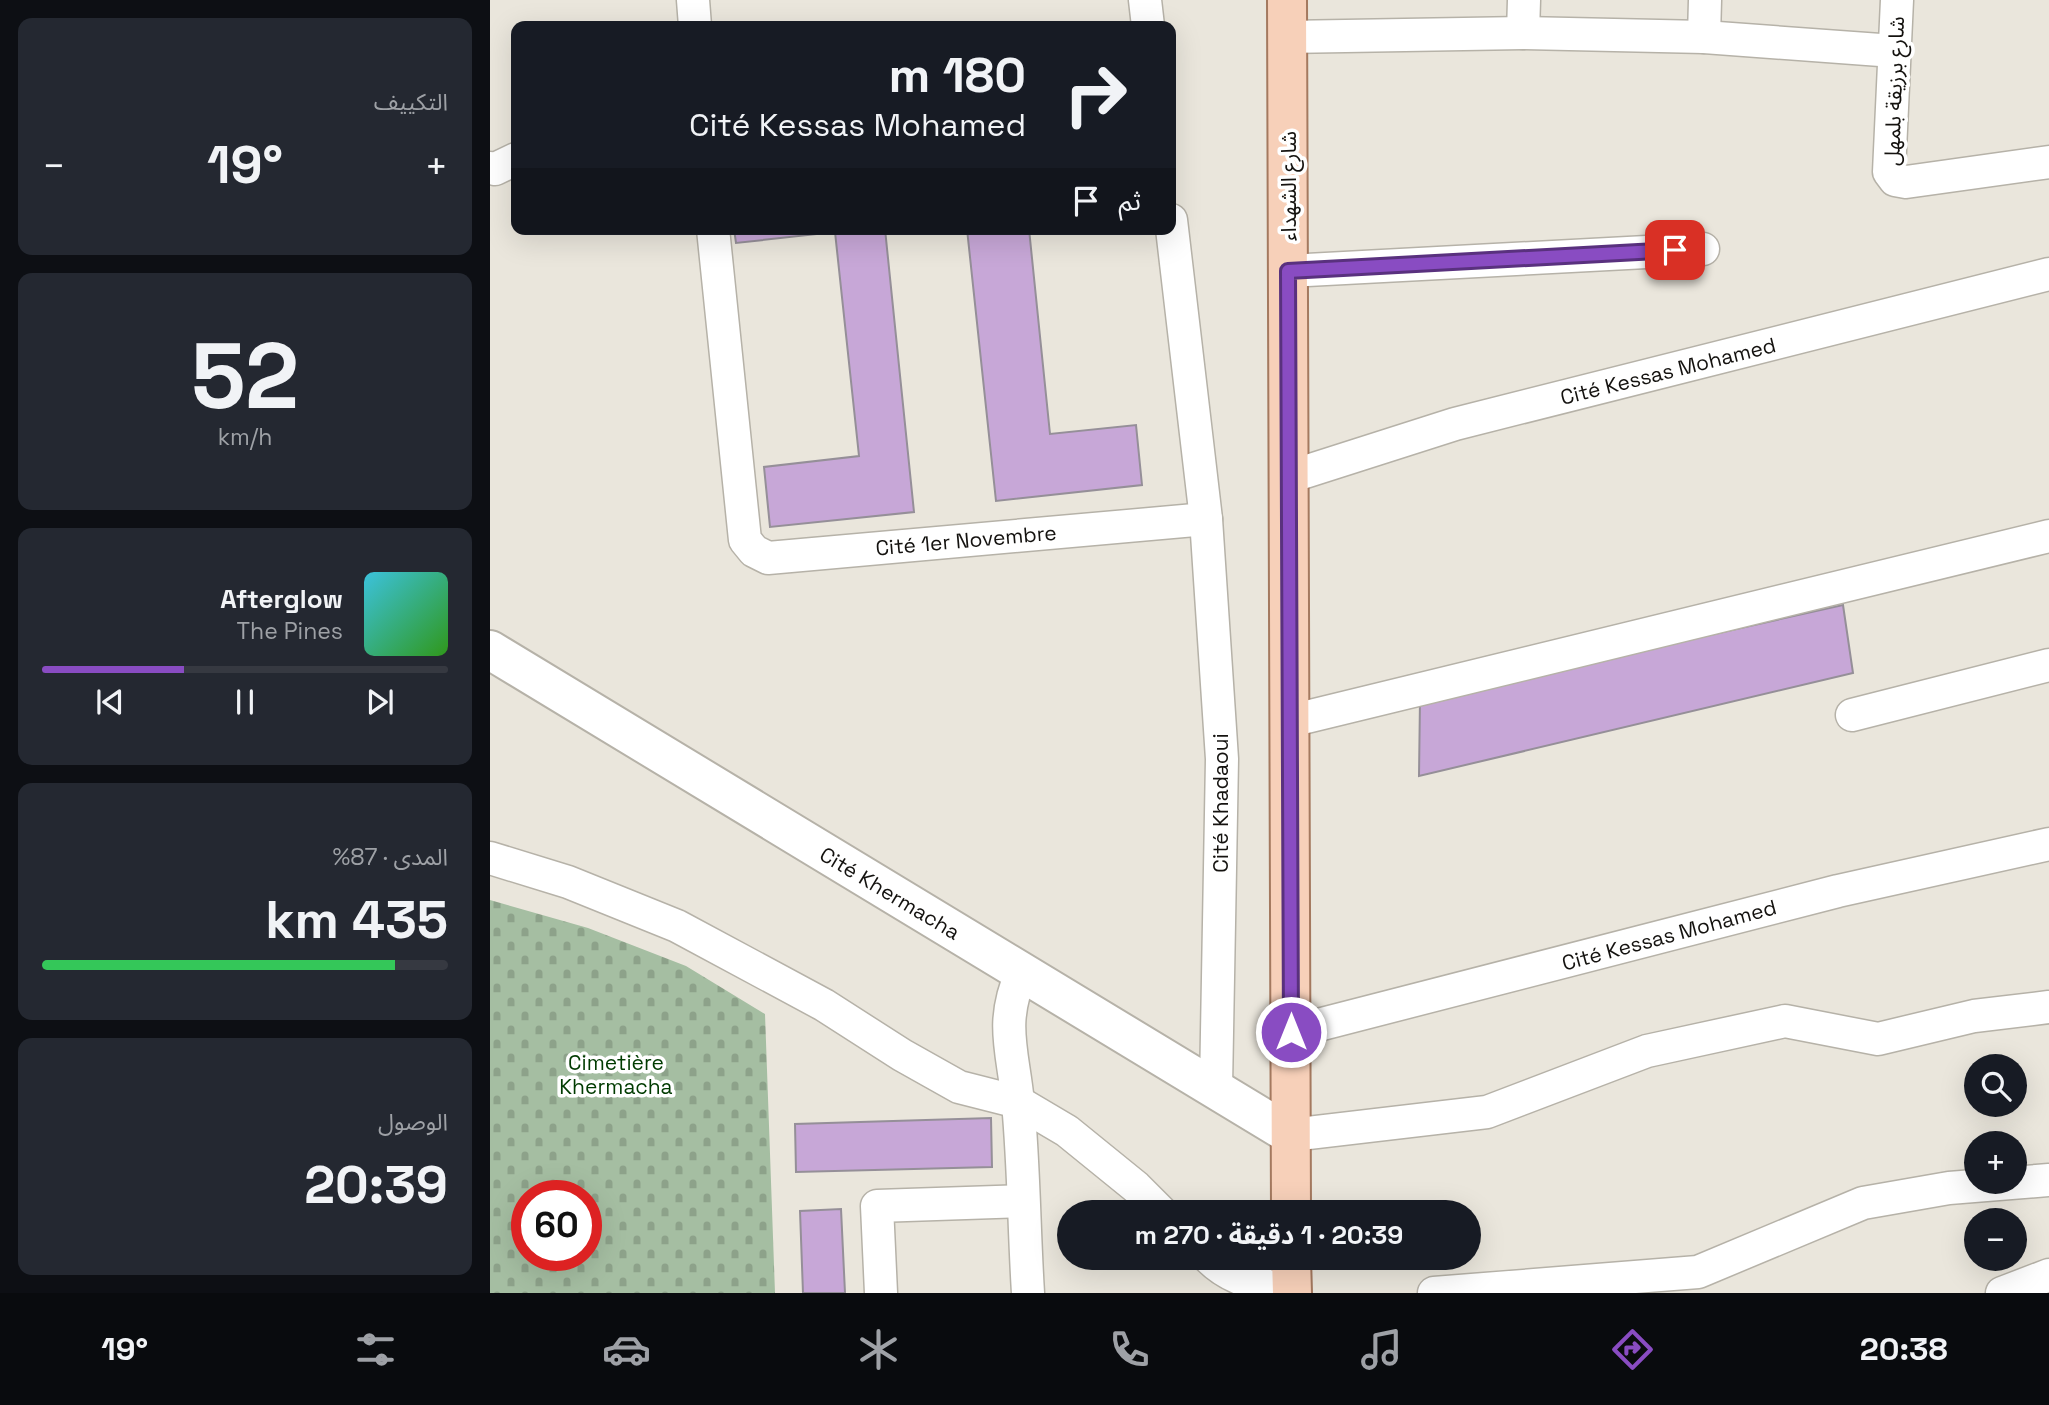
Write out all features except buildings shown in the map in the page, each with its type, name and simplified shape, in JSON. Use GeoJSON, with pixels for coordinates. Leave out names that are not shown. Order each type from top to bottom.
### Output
{"type":"FeatureCollection","features":[{"type":"Feature","properties":{"kind":"main road","name":"شارع الشهداء"},"geometry":{"type":"LineString","coordinates":[[1287,0],[1291,1200]]}},
{"type":"Feature","properties":{"kind":"street"},"geometry":{"type":"LineString","coordinates":[[693,0],[695,21]]}},
{"type":"Feature","properties":{"kind":"street"},"geometry":{"type":"LineString","coordinates":[[1145,0],[1147,21]]}},
{"type":"Feature","properties":{"kind":"street"},"geometry":{"type":"LineString","coordinates":[[1523,33],[1524,0]]}},
{"type":"Feature","properties":{"kind":"street"},"geometry":{"type":"LineString","coordinates":[[1704,37],[1706,0]]}},
{"type":"Feature","properties":{"kind":"street","name":"شارع برزيقة بلمهل"},"geometry":{"type":"LineString","coordinates":[[1897,0],[1889,172],[1895,180],[1906,182],[2049,162]]}},
{"type":"Feature","properties":{"kind":"street"},"geometry":{"type":"LineString","coordinates":[[1286,37],[1523,33],[1704,37],[1894,51]]}},
{"type":"Feature","properties":{"kind":"street"},"geometry":{"type":"LineString","coordinates":[[490,168],[495,169],[511,161]]}},
{"type":"Feature","properties":{"kind":"street","name":"Cité 1er Novembre"},"geometry":{"type":"LineString","coordinates":[[714,235],[745,540],[754,551],[768,558],[1206,519]]}},
{"type":"Feature","properties":{"kind":"street"},"geometry":{"type":"LineString","coordinates":[[1173,235],[1206,519]]}},
{"type":"Feature","properties":{"kind":"street"},"geometry":{"type":"LineString","coordinates":[[1288,271],[1703,249]]}},
{"type":"Feature","properties":{"kind":"street","name":"Cité Kessas Mohamed"},"geometry":{"type":"LineString","coordinates":[[1289,477],[1455,424],[2049,274]]}},
{"type":"Feature","properties":{"kind":"street","name":"Cité Khadaoui"},"geometry":{"type":"LineString","coordinates":[[1206,519],[1222,759],[1216,1087]]}},
{"type":"Feature","properties":{"kind":"street"},"geometry":{"type":"LineString","coordinates":[[1290,721],[2049,536]]}},
{"type":"Feature","properties":{"kind":"street","name":"Cité Khermacha"},"geometry":{"type":"LineString","coordinates":[[490,650],[1216,1087],[1291,1135]]}},
{"type":"Feature","properties":{"kind":"street"},"geometry":{"type":"LineString","coordinates":[[1852,715],[2049,665]]}},
{"type":"Feature","properties":{"kind":"street","name":"Cité Kessas Mohamed"},"geometry":{"type":"LineString","coordinates":[[1291,1032],[1838,891],[2049,845]]}},
{"type":"Feature","properties":{"kind":"street"},"geometry":{"type":"LineString","coordinates":[[490,859],[568,882],[677,926],[824,1004],[902,1055],[959,1087],[1018,1102],[1067,1131],[1149,1200]]}},
{"type":"Feature","properties":{"kind":"street"},"geometry":{"type":"LineString","coordinates":[[1022,971],[1010,999],[1008,1048],[1018,1102],[1028,1293]]}},
{"type":"Feature","properties":{"kind":"street"},"geometry":{"type":"LineString","coordinates":[[1291,1135],[1487,1112],[1647,1051],[1785,1021],[1878,1039],[1974,1016],[2049,1007]]}},
{"type":"Feature","properties":{"kind":"street"},"geometry":{"type":"LineString","coordinates":[[1434,1293],[1698,1272],[1863,1203],[1949,1188],[2049,1180]]}},
{"type":"Feature","properties":{"kind":"street"},"geometry":{"type":"LineString","coordinates":[[881,1293],[877,1206],[1022,1202]]}},
{"type":"Feature","properties":{"kind":"street"},"geometry":{"type":"LineString","coordinates":[[1223,1270],[1256,1286],[1292,1280]]}},
{"type":"Feature","properties":{"kind":"street"},"geometry":{"type":"LineString","coordinates":[[2003,1293],[2049,1275]]}},
{"type":"Feature","properties":{"kind":"green space","name":"Cimetière Khermacha"},"geometry":{"type":"Polygon","coordinates":[[[490,900],[588,928],[686,966],[765,1014],[775,1293],[490,1293],[490,900]]]}},
{"type":"Feature","properties":{"kind":"route"},"geometry":{"type":"LineString","coordinates":[[1291,1032],[1288,271],[1675,250]]}}]}
